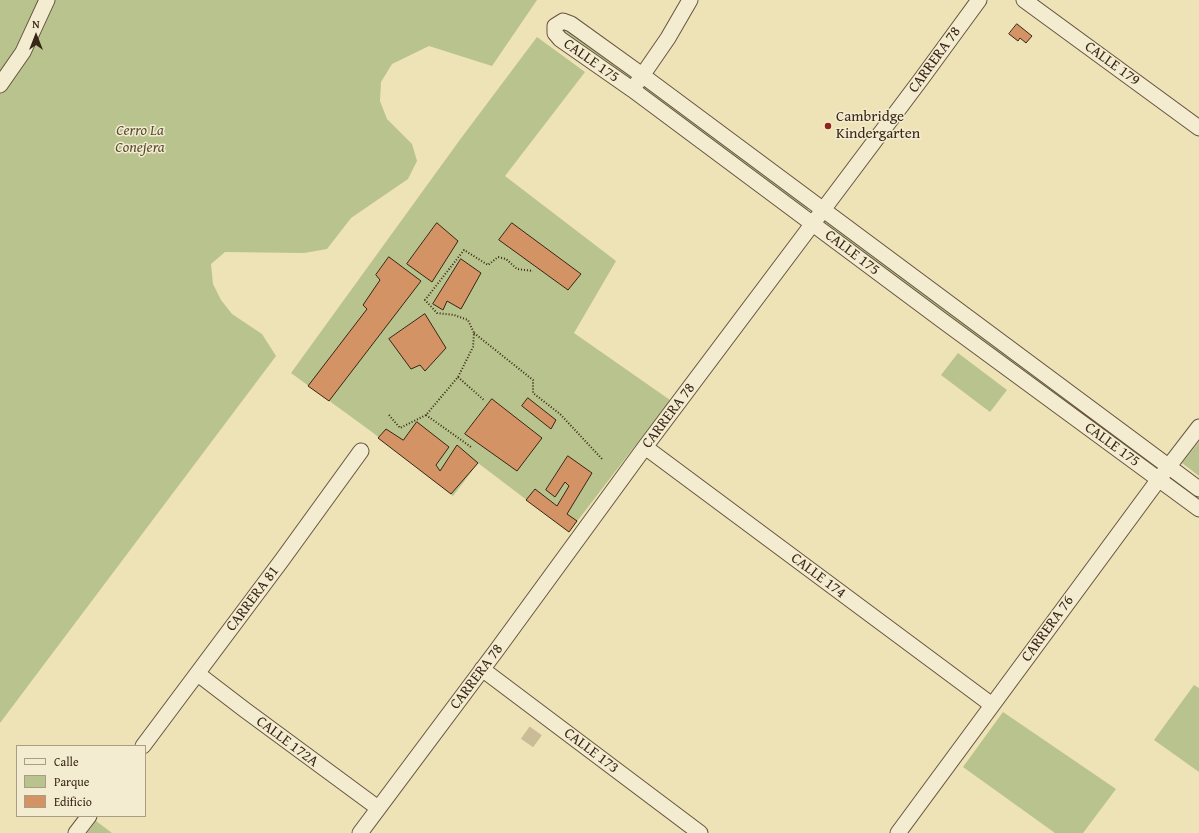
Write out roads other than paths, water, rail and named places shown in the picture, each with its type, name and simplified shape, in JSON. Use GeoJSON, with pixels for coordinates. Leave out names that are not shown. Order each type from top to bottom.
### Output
{"type":"FeatureCollection","features":[{"type":"Feature","properties":{"kind":"street"},"geometry":{"type":"LineString","coordinates":[[0,85],[23,52],[47,0]]}},
{"type":"Feature","properties":{"kind":"street"},"geometry":{"type":"LineString","coordinates":[[633,90],[642,74],[668,38],[690,0]]}},
{"type":"Feature","properties":{"kind":"street","name":"CARRERA 78"},"geometry":{"type":"LineString","coordinates":[[360,833],[482,670],[645,447],[979,0]]}},
{"type":"Feature","properties":{"kind":"street","name":"CALLE 179"},"geometry":{"type":"LineString","coordinates":[[1024,0],[1199,128]]}},
{"type":"Feature","properties":{"kind":"street","name":"CALLE 175"},"geometry":{"type":"LineString","coordinates":[[1199,489],[642,74],[571,24],[563,21],[555,26],[555,33],[560,39],[633,90],[813,223],[942,321],[1199,509]]}},
{"type":"Feature","properties":{"kind":"street","name":"CARRERA 76"},"geometry":{"type":"LineString","coordinates":[[898,833],[1199,427]]}},
{"type":"Feature","properties":{"kind":"street","name":"CALLE 174"},"geometry":{"type":"LineString","coordinates":[[645,447],[992,705]]}},
{"type":"Feature","properties":{"kind":"street","name":"CARRERA 81"},"geometry":{"type":"LineString","coordinates":[[144,745],[198,674],[361,451]]}},
{"type":"Feature","properties":{"kind":"street","name":"CALLE 173"},"geometry":{"type":"LineString","coordinates":[[482,670],[700,833]]}},
{"type":"Feature","properties":{"kind":"street","name":"CALLE 172A"},"geometry":{"type":"LineString","coordinates":[[198,674],[378,808]]}},
{"type":"Feature","properties":{"kind":"tunnel"},"geometry":{"type":"LineString","coordinates":[[527,743],[537,729]]}},
{"type":"Feature","properties":{"kind":"place","name":"Cambridge Kindergarten"},"geometry":{"type":"Point","coordinates":[828,126]}},
{"type":"Feature","properties":{"kind":"park label","name":"Cerro La Conejera"},"geometry":{"type":"Point","coordinates":[140,140]}}]}
